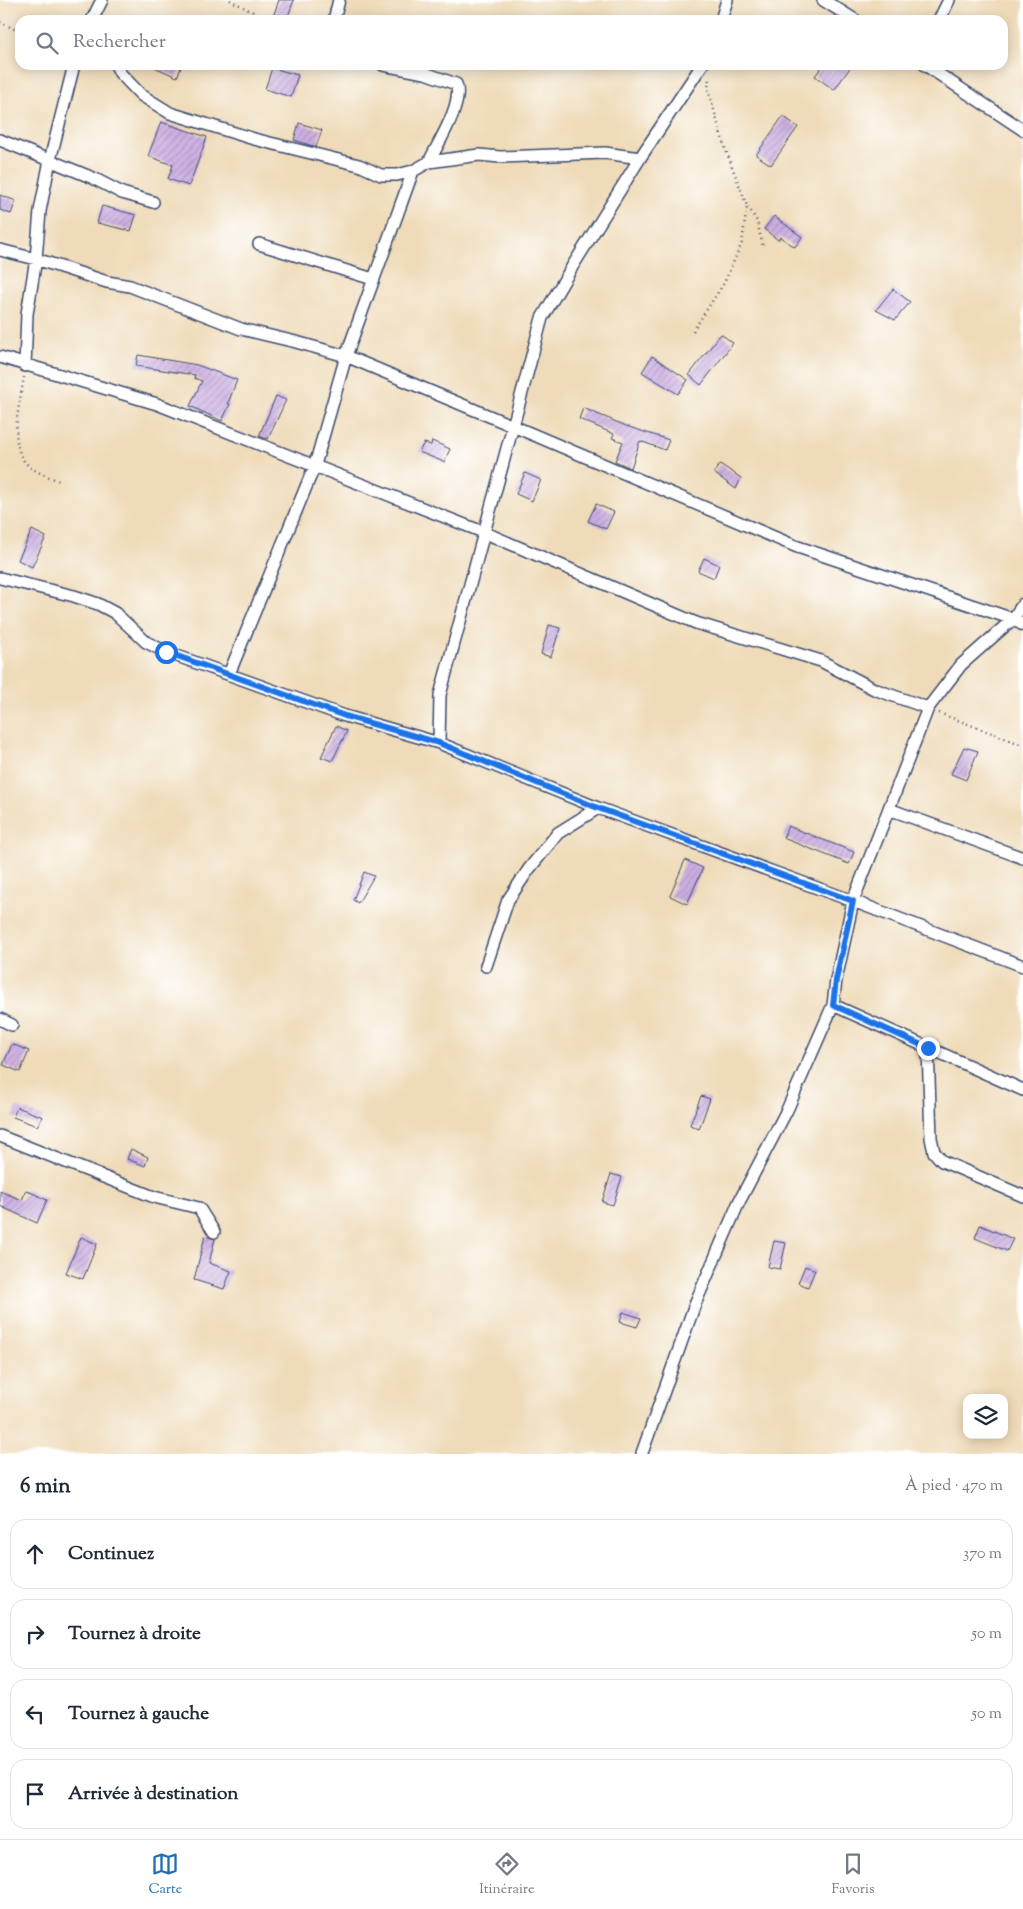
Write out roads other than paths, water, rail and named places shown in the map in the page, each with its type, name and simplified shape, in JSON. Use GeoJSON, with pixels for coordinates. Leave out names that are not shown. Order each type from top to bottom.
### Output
{"type":"FeatureCollection","features":[{"type":"Feature","properties":{"kind":"street"},"geometry":{"type":"LineString","coordinates":[[95,15],[102,0]]}},
{"type":"Feature","properties":{"kind":"street"},"geometry":{"type":"LineString","coordinates":[[335,15],[339,0]]}},
{"type":"Feature","properties":{"kind":"street"},"geometry":{"type":"LineString","coordinates":[[722,15],[727,0]]}},
{"type":"Feature","properties":{"kind":"street"},"geometry":{"type":"LineString","coordinates":[[823,0],[846,15]]}},
{"type":"Feature","properties":{"kind":"street"},"geometry":{"type":"LineString","coordinates":[[942,15],[949,0]]}},
{"type":"Feature","properties":{"kind":"street"},"geometry":{"type":"LineString","coordinates":[[25,366],[27,314],[36,259],[40,211],[50,160],[73,70]]}},
{"type":"Feature","properties":{"kind":"street"},"geometry":{"type":"LineString","coordinates":[[119,70],[142,95],[170,112],[254,139],[359,165],[381,175],[396,176],[413,171],[429,162],[478,155],[500,157],[605,153],[640,158]]}},
{"type":"Feature","properties":{"kind":"street"},"geometry":{"type":"LineString","coordinates":[[409,70],[425,73],[456,84],[458,90],[458,102],[429,162]]}},
{"type":"Feature","properties":{"kind":"street"},"geometry":{"type":"LineString","coordinates":[[439,743],[440,695],[542,318],[640,158],[705,70]]}},
{"type":"Feature","properties":{"kind":"street"},"geometry":{"type":"LineString","coordinates":[[933,70],[1023,130]]}},
{"type":"Feature","properties":{"kind":"street"},"geometry":{"type":"LineString","coordinates":[[0,140],[93,178],[122,193],[153,202]]}},
{"type":"Feature","properties":{"kind":"street"},"geometry":{"type":"LineString","coordinates":[[229,674],[315,465],[346,356],[413,171]]}},
{"type":"Feature","properties":{"kind":"street"},"geometry":{"type":"LineString","coordinates":[[259,244],[373,279]]}},
{"type":"Feature","properties":{"kind":"street"},"geometry":{"type":"LineString","coordinates":[[0,250],[36,259],[107,282],[130,286],[241,329],[346,356],[795,546],[1018,622]]}},
{"type":"Feature","properties":{"kind":"street"},"geometry":{"type":"LineString","coordinates":[[0,357],[157,404],[483,532],[696,623],[821,661],[874,689],[928,708]]}},
{"type":"Feature","properties":{"kind":"street"},"geometry":{"type":"LineString","coordinates":[[0,578],[74,596],[98,604],[115,613],[146,642],[166,652],[345,716],[439,743],[598,808],[853,901],[1023,966]]}},
{"type":"Feature","properties":{"kind":"street"},"geometry":{"type":"LineString","coordinates":[[642,1453],[699,1296],[739,1202],[787,1110],[833,1005],[836,980],[853,901],[928,708],[961,665],[1018,622],[1023,604]]}},
{"type":"Feature","properties":{"kind":"street"},"geometry":{"type":"LineString","coordinates":[[486,966],[508,900],[529,869],[558,834],[598,808]]}},
{"type":"Feature","properties":{"kind":"street"},"geometry":{"type":"LineString","coordinates":[[889,809],[1023,858]]}},
{"type":"Feature","properties":{"kind":"street"},"geometry":{"type":"LineString","coordinates":[[833,1005],[1023,1090]]}},
{"type":"Feature","properties":{"kind":"street"},"geometry":{"type":"LineString","coordinates":[[0,1019],[12,1024]]}},
{"type":"Feature","properties":{"kind":"street"},"geometry":{"type":"LineString","coordinates":[[928,1048],[930,1138],[934,1152],[942,1160],[1023,1196]]}},
{"type":"Feature","properties":{"kind":"street"},"geometry":{"type":"LineString","coordinates":[[0,1136],[154,1197],[199,1208],[214,1232]]}}]}
